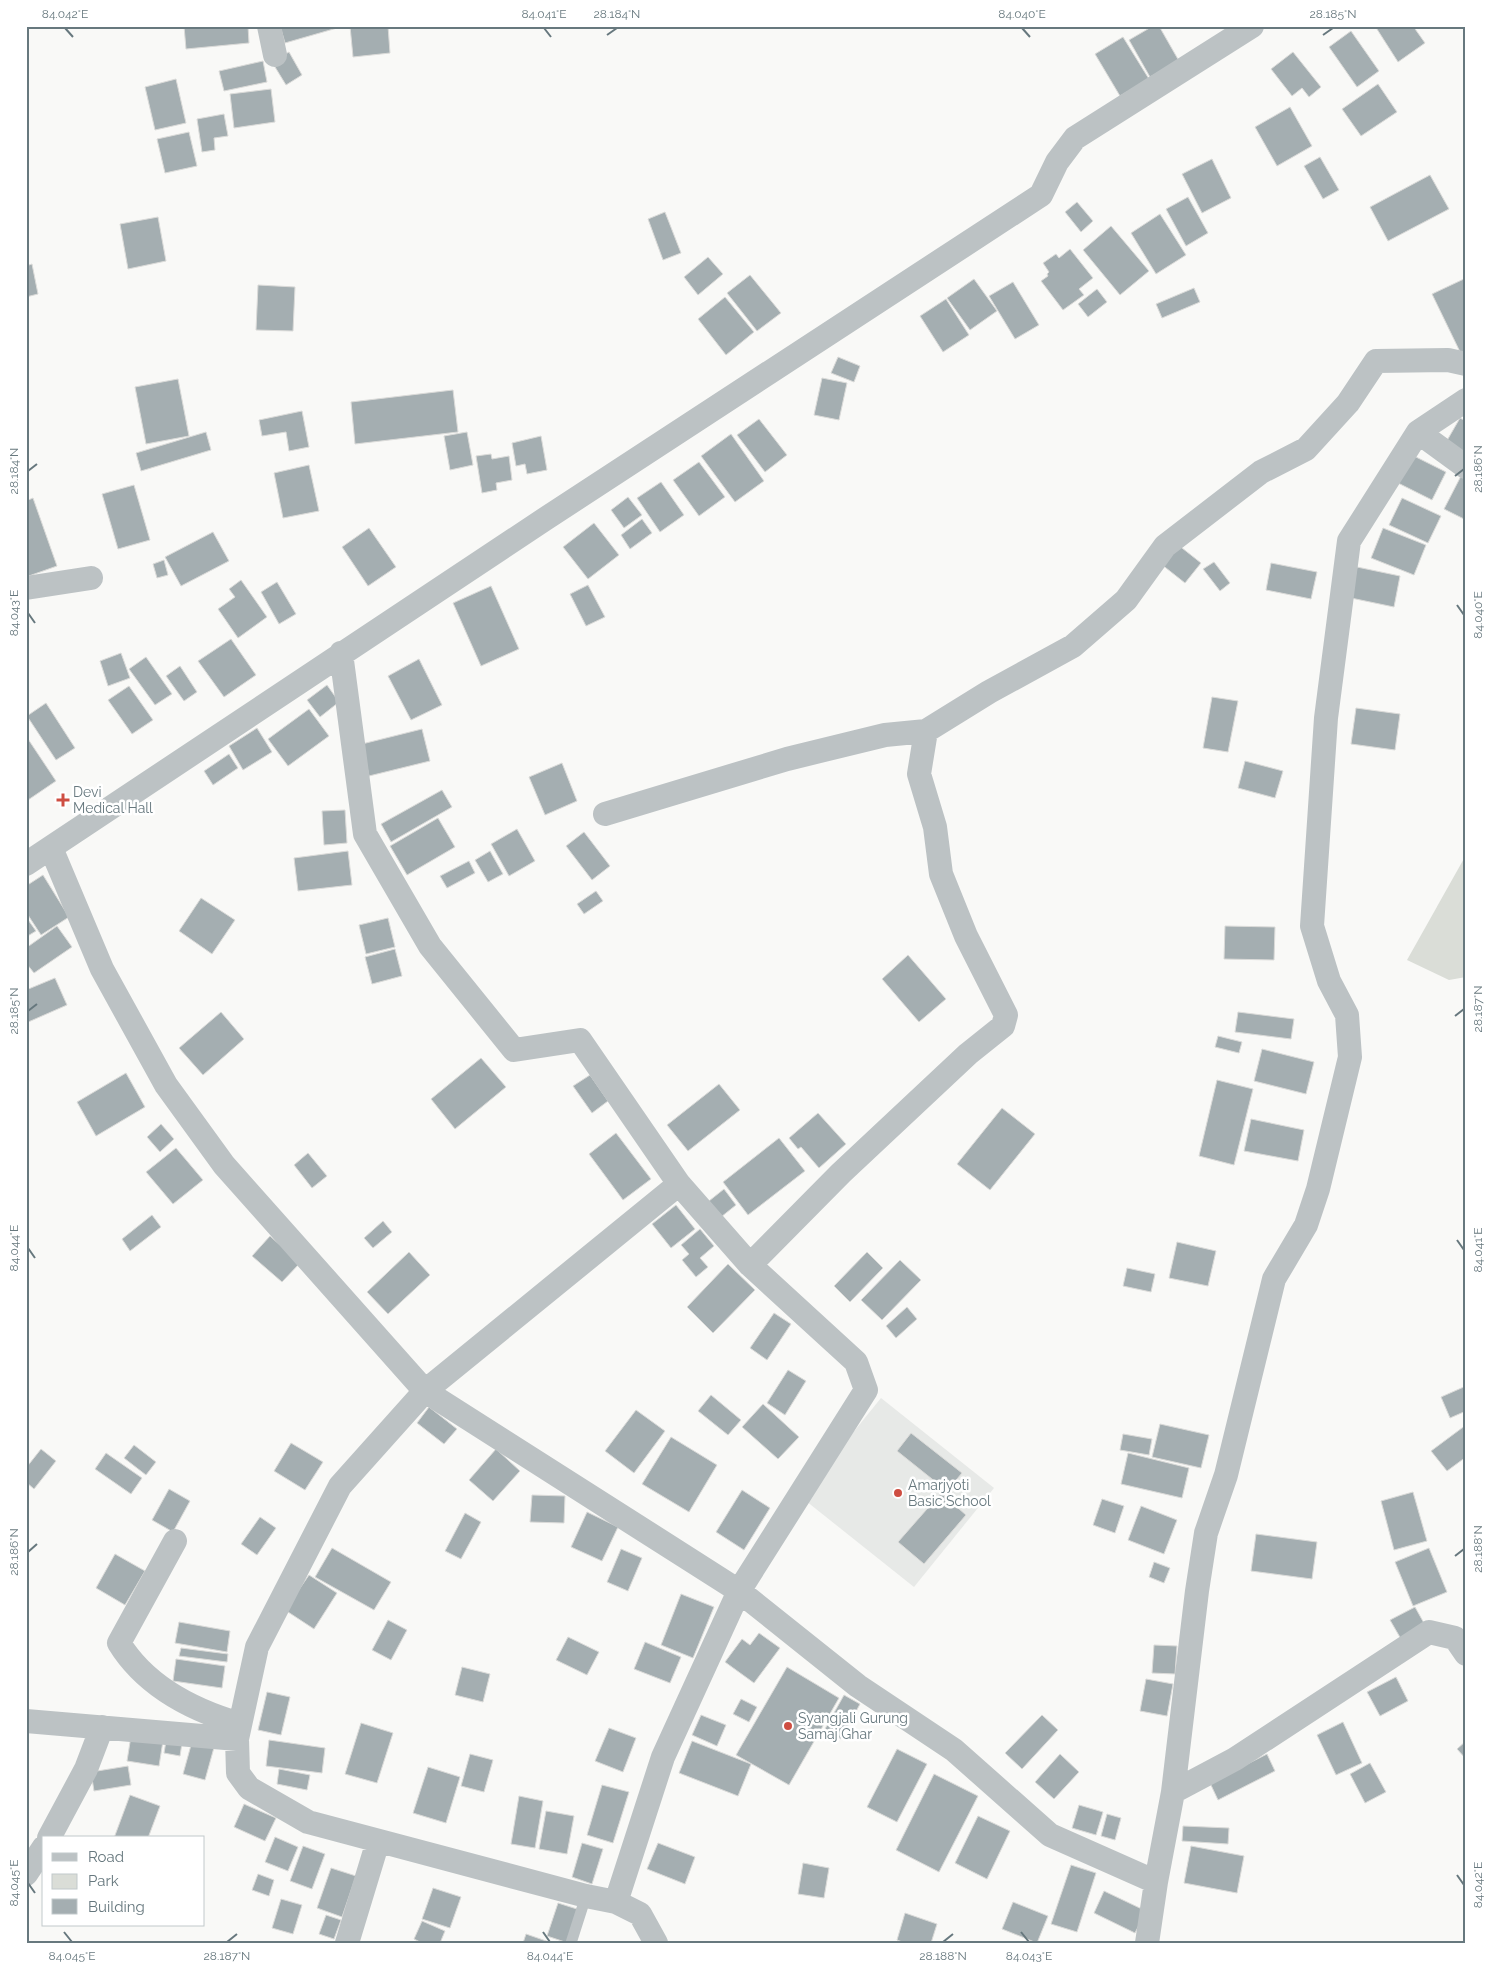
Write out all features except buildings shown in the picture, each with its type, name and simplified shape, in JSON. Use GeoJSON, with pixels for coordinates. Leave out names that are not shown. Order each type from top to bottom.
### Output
{"type":"FeatureCollection","features":[{"type":"Feature","properties":{"kind":"street"},"geometry":{"type":"LineString","coordinates":[[269,26],[275,54]]}},
{"type":"Feature","properties":{"kind":"street"},"geometry":{"type":"LineString","coordinates":[[26,864],[342,653],[1041,195],[1057,162],[1075,138],[1252,26]]}},
{"type":"Feature","properties":{"kind":"street"},"geometry":{"type":"LineString","coordinates":[[605,814],[787,760],[885,735],[926,731],[989,692],[1072,646],[1126,600],[1165,546],[1261,472],[1306,449],[1348,403],[1376,361],[1448,360],[1466,364]]}},
{"type":"Feature","properties":{"kind":"street"},"geometry":{"type":"LineString","coordinates":[[1146,1943],[1173,1792],[1206,1533],[1226,1474],[1274,1279],[1306,1225],[1318,1188],[1350,1057],[1347,1015],[1329,981],[1312,926],[1326,718],[1349,541],[1418,432],[1466,400]]}},
{"type":"Feature","properties":{"kind":"street"},"geometry":{"type":"LineString","coordinates":[[1418,432],[1466,467]]}},
{"type":"Feature","properties":{"kind":"street"},"geometry":{"type":"LineString","coordinates":[[26,588],[91,578]]}},
{"type":"Feature","properties":{"kind":"street"},"geometry":{"type":"LineString","coordinates":[[342,653],[365,834],[430,946],[514,1050],[580,1040],[679,1184],[750,1265],[856,1362],[866,1390],[739,1591],[663,1757],[616,1902]]}},
{"type":"Feature","properties":{"kind":"street"},"geometry":{"type":"LineString","coordinates":[[750,1265],[841,1174],[968,1054],[1003,1026],[1006,1015],[966,936],[941,874],[935,826],[919,774],[926,731]]}},
{"type":"Feature","properties":{"kind":"street"},"geometry":{"type":"LineString","coordinates":[[51,848],[102,969],[166,1086],[224,1165],[424,1391],[739,1591],[858,1686],[954,1750],[1050,1835],[1156,1882]]}},
{"type":"Feature","properties":{"kind":"street"},"geometry":{"type":"LineString","coordinates":[[656,1943],[640,1914],[616,1902],[586,1896],[308,1822],[249,1788],[238,1773],[239,1731],[257,1647],[340,1486],[424,1391],[679,1184]]}},
{"type":"Feature","properties":{"kind":"street"},"geometry":{"type":"LineString","coordinates":[[175,1540],[119,1643],[130,1661],[165,1691],[239,1731]]}},
{"type":"Feature","properties":{"kind":"street"},"geometry":{"type":"LineString","coordinates":[[1173,1792],[1235,1759],[1429,1632],[1454,1638],[1466,1654]]}},
{"type":"Feature","properties":{"kind":"street"},"geometry":{"type":"LineString","coordinates":[[26,1721],[102,1727],[239,1731]]}},
{"type":"Feature","properties":{"kind":"street"},"geometry":{"type":"LineString","coordinates":[[50,1836],[86,1769],[102,1727]]}},
{"type":"Feature","properties":{"kind":"street"},"geometry":{"type":"LineString","coordinates":[[347,1943],[378,1841]]}},
{"type":"Feature","properties":{"kind":"street"},"geometry":{"type":"LineString","coordinates":[[26,1874],[42,1850]]}},
{"type":"Feature","properties":{"kind":"lane"},"geometry":{"type":"LineString","coordinates":[[571,1943],[586,1896]]}},
{"type":"Feature","properties":{"kind":"shaded area","name":"Amarjyoti Basic School"},"geometry":{"type":"Polygon","coordinates":[[[881,1398],[994,1488],[914,1587],[801,1497],[881,1398]]]}},
{"type":"Feature","properties":{"kind":"green space"},"geometry":{"type":"Polygon","coordinates":[[[1466,855],[1466,977],[1449,980],[1407,960],[1466,855]]]}},
{"type":"Feature","properties":{"kind":"place","name":"Devi Medical Hall"},"geometry":{"type":"Point","coordinates":[63,800]}},
{"type":"Feature","properties":{"kind":"place","name":"Amarjyoti Basic School"},"geometry":{"type":"Point","coordinates":[898,1493]}},
{"type":"Feature","properties":{"kind":"place","name":"Syangjali Gurung Samaj Ghar"},"geometry":{"type":"Point","coordinates":[788,1726]}}]}
